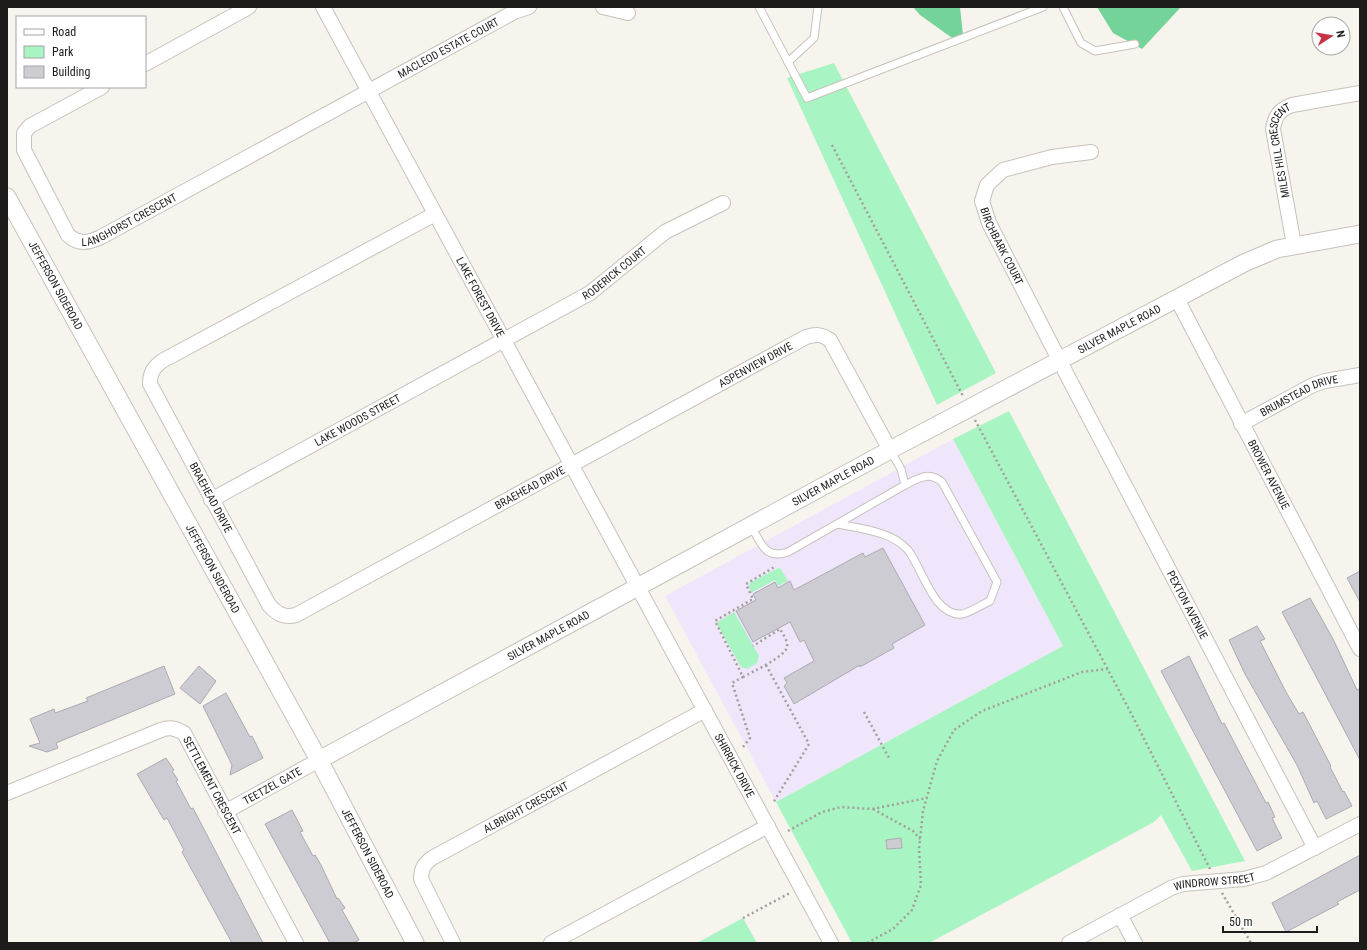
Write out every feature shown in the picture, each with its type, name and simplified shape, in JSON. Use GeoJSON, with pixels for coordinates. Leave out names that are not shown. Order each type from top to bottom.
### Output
{"type":"FeatureCollection","features":[{"type":"Feature","properties":{"kind":"street"},"geometry":{"type":"LineString","coordinates":[[146,63],[249,7]]}},
{"type":"Feature","properties":{"kind":"street","name":"LAKE FOREST DRIVE"},"geometry":{"type":"LineString","coordinates":[[323,7],[503,341],[638,587]]}},
{"type":"Feature","properties":{"kind":"street","name":"MACLEOD ESTATE COURT"},"geometry":{"type":"LineString","coordinates":[[369,91],[514,12],[529,7]]}},
{"type":"Feature","properties":{"kind":"street"},"geometry":{"type":"LineString","coordinates":[[603,7],[629,10]]}},
{"type":"Feature","properties":{"kind":"street","name":"LANGHORST CRESCENT"},"geometry":{"type":"LineString","coordinates":[[100,88],[30,126],[24,133],[24,150],[27,157],[68,235],[74,240],[82,243],[101,237],[369,91]]}},
{"type":"Feature","properties":{"kind":"street","name":"MILES HILL CRESCENT"},"geometry":{"type":"LineString","coordinates":[[1294,245],[1273,129],[1276,114],[1283,108],[1292,105],[1360,93]]}},
{"type":"Feature","properties":{"kind":"street","name":"BIRCHBARK COURT"},"geometry":{"type":"LineString","coordinates":[[1059,361],[989,223],[982,201],[987,185],[1003,170],[1052,157],[1091,152]]}},
{"type":"Feature","properties":{"kind":"street","name":"JEFFERSON SIDEROAD"},"geometry":{"type":"LineString","coordinates":[[7,197],[319,760],[415,943]]}},
{"type":"Feature","properties":{"kind":"street","name":"RODERICK COURT"},"geometry":{"type":"LineString","coordinates":[[503,341],[590,292],[665,232],[723,203]]}},
{"type":"Feature","properties":{"kind":"street","name":"BRAEHEAD DRIVE"},"geometry":{"type":"LineString","coordinates":[[435,214],[155,366],[150,375],[150,384],[211,500],[269,605],[275,612],[289,616],[296,615],[571,466]]}},
{"type":"Feature","properties":{"kind":"street","name":"SILVER MAPLE ROAD"},"geometry":{"type":"LineString","coordinates":[[319,760],[890,450],[1266,253],[1294,245],[1360,234]]}},
{"type":"Feature","properties":{"kind":"street","name":"BROWER AVENUE"},"geometry":{"type":"LineString","coordinates":[[1177,299],[1241,424],[1360,649]]}},
{"type":"Feature","properties":{"kind":"street","name":"ASPENVIEW DRIVE"},"geometry":{"type":"LineString","coordinates":[[571,466],[806,337],[815,334],[827,337],[836,347],[890,450]]}},
{"type":"Feature","properties":{"kind":"street","name":"LAKE WOODS STREET"},"geometry":{"type":"LineString","coordinates":[[211,500],[503,341]]}},
{"type":"Feature","properties":{"kind":"street","name":"PEXTON AVENUE"},"geometry":{"type":"LineString","coordinates":[[1059,361],[1315,848]]}},
{"type":"Feature","properties":{"kind":"street","name":"BRUMSTEAD DRIVE"},"geometry":{"type":"LineString","coordinates":[[1241,424],[1313,385],[1325,381],[1360,375]]}},
{"type":"Feature","properties":{"kind":"street","name":"SHIRRICK DRIVE"},"geometry":{"type":"LineString","coordinates":[[638,587],[831,943]]}},
{"type":"Feature","properties":{"kind":"street","name":"ALBRIGHT CRESCENT"},"geometry":{"type":"LineString","coordinates":[[453,943],[421,879],[421,871],[425,864],[432,858],[705,710]]}},
{"type":"Feature","properties":{"kind":"street","name":"SETTLEMENT CRESCENT"},"geometry":{"type":"LineString","coordinates":[[7,793],[161,730],[176,728],[184,733],[296,943]]}},
{"type":"Feature","properties":{"kind":"street","name":"TEETZEL GATE"},"geometry":{"type":"LineString","coordinates":[[225,812],[319,760]]}},
{"type":"Feature","properties":{"kind":"street","name":"WINDROW STREET"},"geometry":{"type":"LineString","coordinates":[[1070,943],[1171,888],[1183,884],[1216,880],[1244,879],[1266,873],[1360,824]]}},
{"type":"Feature","properties":{"kind":"street"},"geometry":{"type":"LineString","coordinates":[[551,943],[768,826]]}},
{"type":"Feature","properties":{"kind":"street"},"geometry":{"type":"LineString","coordinates":[[1120,915],[1135,943]]}},
{"type":"Feature","properties":{"kind":"lane"},"geometry":{"type":"LineString","coordinates":[[759,7],[807,98],[1043,7]]}},
{"type":"Feature","properties":{"kind":"lane"},"geometry":{"type":"LineString","coordinates":[[788,62],[814,38],[818,7]]}},
{"type":"Feature","properties":{"kind":"lane"},"geometry":{"type":"LineString","coordinates":[[1063,7],[1081,43],[1095,51],[1135,44]]}},
{"type":"Feature","properties":{"kind":"lane"},"geometry":{"type":"LineString","coordinates":[[890,450],[901,469],[905,485]]}},
{"type":"Feature","properties":{"kind":"lane"},"geometry":{"type":"LineString","coordinates":[[751,526],[763,547],[768,552],[781,554],[838,524],[905,485],[925,476],[936,476],[942,482],[997,582],[990,601],[962,614],[949,611],[940,606],[907,550],[884,534],[838,524]]}},
{"type":"Feature","properties":{"kind":"path"},"geometry":{"type":"LineString","coordinates":[[832,145],[969,409],[1108,669],[1216,880],[1251,943]]}},
{"type":"Feature","properties":{"kind":"path"},"geometry":{"type":"LineString","coordinates":[[743,677],[715,621],[753,599],[746,584],[776,566]]}},
{"type":"Feature","properties":{"kind":"path"},"geometry":{"type":"LineString","coordinates":[[743,747],[750,738],[732,683],[783,654],[787,647],[786,639],[780,629],[753,646]]}},
{"type":"Feature","properties":{"kind":"path"},"geometry":{"type":"LineString","coordinates":[[766,664],[809,744],[773,803]]}},
{"type":"Feature","properties":{"kind":"path"},"geometry":{"type":"LineString","coordinates":[[867,943],[893,929],[912,910],[921,885],[919,849],[923,811],[937,761],[954,730],[982,711],[1082,672],[1108,669]]}},
{"type":"Feature","properties":{"kind":"path"},"geometry":{"type":"LineString","coordinates":[[864,712],[889,758]]}},
{"type":"Feature","properties":{"kind":"path"},"geometry":{"type":"LineString","coordinates":[[788,831],[822,812],[841,807],[872,809],[927,798]]}},
{"type":"Feature","properties":{"kind":"path"},"geometry":{"type":"LineString","coordinates":[[872,809],[912,831],[920,839]]}},
{"type":"Feature","properties":{"kind":"path"},"geometry":{"type":"LineString","coordinates":[[743,918],[801,887]]}},
{"type":"Feature","properties":{"kind":"shaded area"},"geometry":{"type":"Polygon","coordinates":[[[953,439],[1063,646],[776,802],[665,596],[953,439]]]}},
{"type":"Feature","properties":{"kind":"green space"},"geometry":{"type":"Polygon","coordinates":[[[913,7],[960,7],[963,35],[955,40],[920,15],[913,7]]]}},
{"type":"Feature","properties":{"kind":"green space"},"geometry":{"type":"Polygon","coordinates":[[[1097,7],[1181,7],[1142,49],[1113,33],[1097,7]]]}},
{"type":"Feature","properties":{"kind":"green space"},"geometry":{"type":"Polygon","coordinates":[[[834,63],[996,373],[937,405],[787,78],[834,63]]]}},
{"type":"Feature","properties":{"kind":"green space"},"geometry":{"type":"Polygon","coordinates":[[[1009,411],[1245,861],[1192,871],[1161,815],[1154,822],[929,943],[852,943],[776,802],[1063,646],[953,439],[1009,411]]]}},
{"type":"Feature","properties":{"kind":"green space"},"geometry":{"type":"Polygon","coordinates":[[[778,568],[781,569],[788,581],[778,586],[775,580],[751,593],[749,586],[750,583],[778,568]]]}},
{"type":"Feature","properties":{"kind":"green space"},"geometry":{"type":"Polygon","coordinates":[[[734,612],[759,656],[757,663],[747,669],[741,667],[718,626],[718,622],[734,612]]]}},
{"type":"Feature","properties":{"kind":"green space"},"geometry":{"type":"Polygon","coordinates":[[[743,918],[757,943],[697,943],[743,918]]]}},
{"type":"Feature","properties":{"kind":"building"},"geometry":{"type":"Polygon","coordinates":[[[883,548],[925,625],[892,644],[894,648],[860,667],[860,665],[794,704],[784,686],[787,683],[784,678],[814,661],[804,640],[800,642],[790,622],[753,642],[736,611],[756,600],[753,594],[775,582],[778,588],[790,581],[794,590],[863,553],[865,557],[883,548]]]}},
{"type":"Feature","properties":{"kind":"building"},"geometry":{"type":"Polygon","coordinates":[[[1360,571],[1360,602],[1347,578],[1360,571]]]}},
{"type":"Feature","properties":{"kind":"building"},"geometry":{"type":"Polygon","coordinates":[[[1310,598],[1333,639],[1357,690],[1360,688],[1360,760],[1282,612],[1310,598]]]}},
{"type":"Feature","properties":{"kind":"building"},"geometry":{"type":"Polygon","coordinates":[[[1257,626],[1265,639],[1260,641],[1286,692],[1299,714],[1303,712],[1343,792],[1344,791],[1352,806],[1326,819],[1317,801],[1314,803],[1297,765],[1245,674],[1229,640],[1257,626]]]}},
{"type":"Feature","properties":{"kind":"building"},"geometry":{"type":"Polygon","coordinates":[[[1189,656],[1222,724],[1224,723],[1266,803],[1268,802],[1275,817],[1272,818],[1282,838],[1257,851],[1161,671],[1189,656]]]}},
{"type":"Feature","properties":{"kind":"building"},"geometry":{"type":"Polygon","coordinates":[[[164,666],[175,694],[56,743],[58,748],[47,752],[29,746],[40,743],[30,719],[54,709],[55,713],[88,701],[86,698],[164,666]]]}},
{"type":"Feature","properties":{"kind":"building"},"geometry":{"type":"Polygon","coordinates":[[[199,666],[216,681],[200,704],[180,688],[199,666]]]}},
{"type":"Feature","properties":{"kind":"building"},"geometry":{"type":"Polygon","coordinates":[[[226,693],[250,737],[252,736],[263,758],[230,775],[232,765],[203,706],[226,693]]]}},
{"type":"Feature","properties":{"kind":"building"},"geometry":{"type":"Polygon","coordinates":[[[166,758],[174,770],[172,771],[178,780],[176,781],[191,809],[193,808],[263,943],[232,943],[182,852],[184,850],[167,818],[164,820],[137,774],[166,758]]]}},
{"type":"Feature","properties":{"kind":"building"},"geometry":{"type":"Polygon","coordinates":[[[292,810],[303,831],[300,832],[313,856],[315,855],[321,865],[337,899],[338,898],[345,908],[342,910],[359,940],[354,943],[330,943],[265,824],[292,810]]]}},
{"type":"Feature","properties":{"kind":"building"},"geometry":{"type":"Polygon","coordinates":[[[901,838],[902,848],[887,849],[886,840],[901,838]]]}},
{"type":"Feature","properties":{"kind":"building"},"geometry":{"type":"Polygon","coordinates":[[[1360,855],[1360,890],[1337,902],[1339,904],[1286,932],[1272,903],[1360,855]]]}}]}
